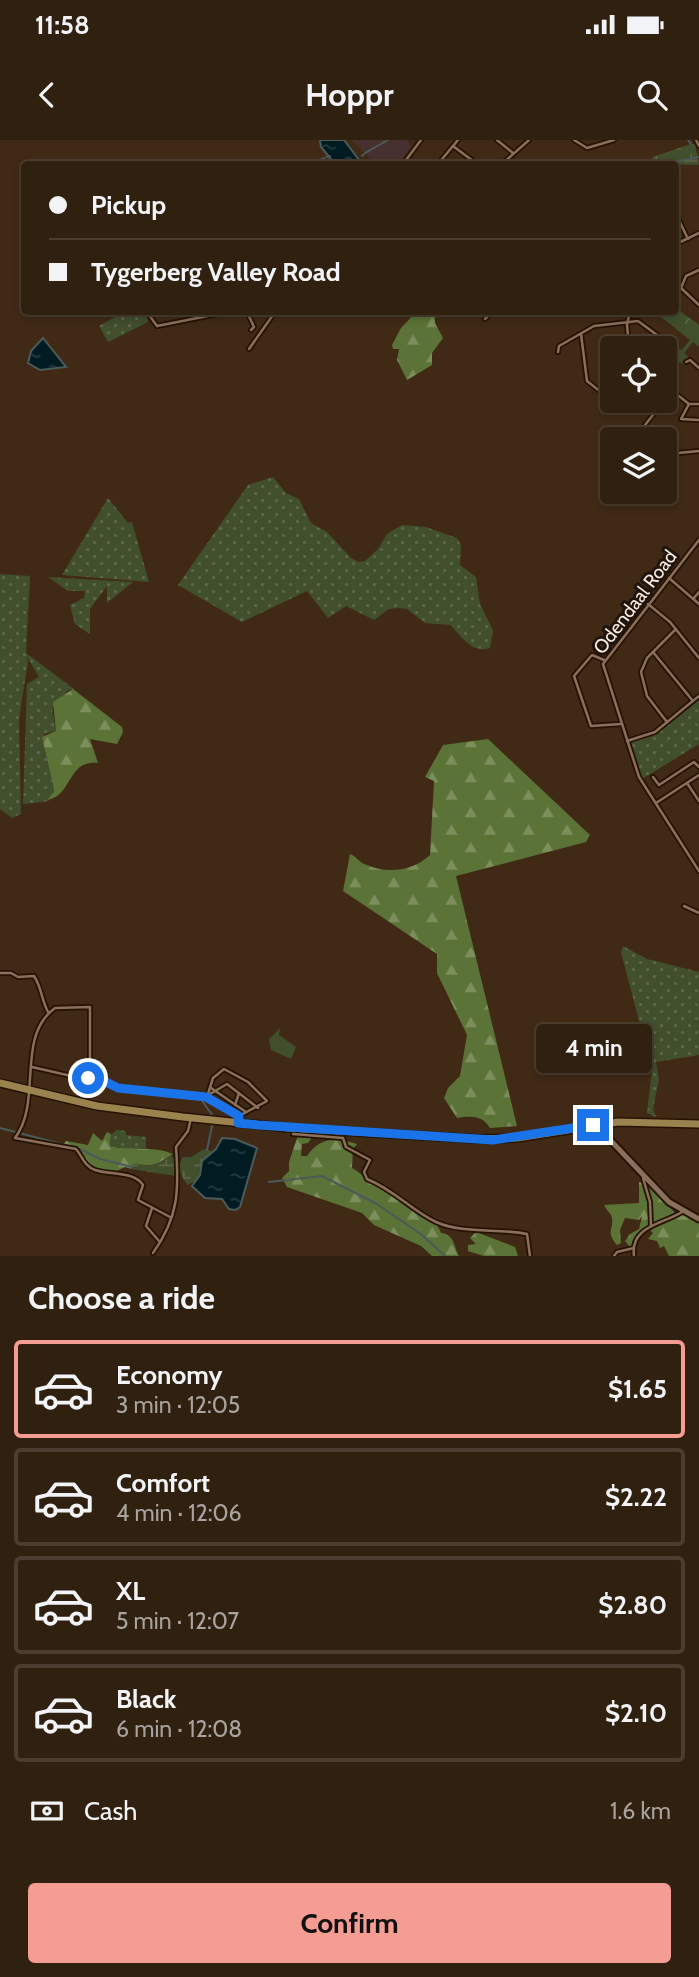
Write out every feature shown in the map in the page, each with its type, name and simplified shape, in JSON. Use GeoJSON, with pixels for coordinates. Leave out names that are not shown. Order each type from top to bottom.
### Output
{"type":"FeatureCollection","features":[{"type":"Feature","properties":{"kind":"main road"},"geometry":{"type":"LineString","coordinates":[[0,1083],[110,1108],[191,1118],[485,1140],[517,1138],[614,1122],[699,1124]]}},
{"type":"Feature","properties":{"kind":"main road"},"geometry":{"type":"LineString","coordinates":[[602,1133],[604,1126],[614,1122]]}},
{"type":"Feature","properties":{"kind":"main road"},"geometry":{"type":"LineString","coordinates":[[596,1125],[643,1176],[682,1212],[699,1219]]}},
{"type":"Feature","properties":{"kind":"street"},"geometry":{"type":"LineString","coordinates":[[405,161],[421,140]]}},
{"type":"Feature","properties":{"kind":"street"},"geometry":{"type":"LineString","coordinates":[[440,161],[458,140]]}},
{"type":"Feature","properties":{"kind":"street"},"geometry":{"type":"LineString","coordinates":[[496,140],[514,154]]}},
{"type":"Feature","properties":{"kind":"street"},"geometry":{"type":"LineString","coordinates":[[506,161],[529,140]]}},
{"type":"Feature","properties":{"kind":"street"},"geometry":{"type":"LineString","coordinates":[[574,140],[590,148],[614,140]]}},
{"type":"Feature","properties":{"kind":"street"},"geometry":{"type":"LineString","coordinates":[[590,148],[592,140]]}},
{"type":"Feature","properties":{"kind":"street"},"geometry":{"type":"LineString","coordinates":[[696,140],[699,146]]}},
{"type":"Feature","properties":{"kind":"street"},"geometry":{"type":"LineString","coordinates":[[453,146],[473,161]]}},
{"type":"Feature","properties":{"kind":"street"},"geometry":{"type":"LineString","coordinates":[[679,220],[688,239]]}},
{"type":"Feature","properties":{"kind":"street"},"geometry":{"type":"LineString","coordinates":[[679,243],[699,233]]}},
{"type":"Feature","properties":{"kind":"street"},"geometry":{"type":"LineString","coordinates":[[699,270],[686,276],[681,288],[699,305]]}},
{"type":"Feature","properties":{"kind":"street"},"geometry":{"type":"LineString","coordinates":[[149,315],[157,326],[213,315]]}},
{"type":"Feature","properties":{"kind":"street"},"geometry":{"type":"LineString","coordinates":[[248,315],[254,327],[251,330]]}},
{"type":"Feature","properties":{"kind":"street"},"geometry":{"type":"LineString","coordinates":[[249,349],[273,315]]}},
{"type":"Feature","properties":{"kind":"street"},"geometry":{"type":"LineString","coordinates":[[485,319],[489,315]]}},
{"type":"Feature","properties":{"kind":"street"},"geometry":{"type":"LineString","coordinates":[[628,336],[629,315]]}},
{"type":"Feature","properties":{"kind":"street"},"geometry":{"type":"LineString","coordinates":[[564,344],[594,326],[627,322],[642,322],[660,336]]}},
{"type":"Feature","properties":{"kind":"street"},"geometry":{"type":"LineString","coordinates":[[581,334],[587,381],[600,391]]}},
{"type":"Feature","properties":{"kind":"street"},"geometry":{"type":"LineString","coordinates":[[695,365],[699,368]]}},
{"type":"Feature","properties":{"kind":"street"},"geometry":{"type":"LineString","coordinates":[[677,395],[689,404],[699,404]]}},
{"type":"Feature","properties":{"kind":"street"},"geometry":{"type":"LineString","coordinates":[[689,404],[681,419],[699,420]]}},
{"type":"Feature","properties":{"kind":"street"},"geometry":{"type":"LineString","coordinates":[[647,427],[645,425],[654,413]]}},
{"type":"Feature","properties":{"kind":"street"},"geometry":{"type":"LineString","coordinates":[[677,452],[699,452]]}},
{"type":"Feature","properties":{"kind":"street","name":"Odendaal Road"},"geometry":{"type":"LineString","coordinates":[[699,540],[604,660],[604,673],[638,774],[699,871]]}},
{"type":"Feature","properties":{"kind":"street"},"geometry":{"type":"LineString","coordinates":[[669,578],[699,604]]}},
{"type":"Feature","properties":{"kind":"street"},"geometry":{"type":"LineString","coordinates":[[694,598],[699,592]]}},
{"type":"Feature","properties":{"kind":"street"},"geometry":{"type":"LineString","coordinates":[[648,604],[676,629],[699,658]]}},
{"type":"Feature","properties":{"kind":"street"},"geometry":{"type":"LineString","coordinates":[[667,722],[647,696],[641,678],[643,665],[676,629]]}},
{"type":"Feature","properties":{"kind":"street"},"geometry":{"type":"LineString","coordinates":[[653,652],[692,701]]}},
{"type":"Feature","properties":{"kind":"street"},"geometry":{"type":"LineString","coordinates":[[604,660],[592,655],[574,676],[591,726],[621,724]]}},
{"type":"Feature","properties":{"kind":"street"},"geometry":{"type":"LineString","coordinates":[[627,741],[655,732],[699,696]]}},
{"type":"Feature","properties":{"kind":"street"},"geometry":{"type":"LineString","coordinates":[[653,777],[659,785],[694,762],[699,767]]}},
{"type":"Feature","properties":{"kind":"street"},"geometry":{"type":"LineString","coordinates":[[656,803],[699,775]]}},
{"type":"Feature","properties":{"kind":"street"},"geometry":{"type":"LineString","coordinates":[[687,783],[699,802]]}},
{"type":"Feature","properties":{"kind":"street"},"geometry":{"type":"LineString","coordinates":[[684,906],[699,913]]}},
{"type":"Feature","properties":{"kind":"street"},"geometry":{"type":"LineString","coordinates":[[0,973],[11,973],[18,978],[34,976],[41,987],[40,996],[48,1013]]}},
{"type":"Feature","properties":{"kind":"street"},"geometry":{"type":"LineString","coordinates":[[170,1217],[138,1200],[143,1185],[140,1181],[122,1174],[94,1170],[83,1161],[76,1149],[15,1138],[26,1117],[34,1044],[48,1013],[58,1007],[90,1007],[92,1070],[96,1077],[114,1087],[208,1096],[226,1084],[258,1108]]}},
{"type":"Feature","properties":{"kind":"street"},"geometry":{"type":"LineString","coordinates":[[32,1067],[88,1078],[96,1077]]}},
{"type":"Feature","properties":{"kind":"street"},"geometry":{"type":"LineString","coordinates":[[225,1069],[248,1082],[266,1098],[266,1102],[239,1120],[208,1096],[215,1076],[225,1069]]}},
{"type":"Feature","properties":{"kind":"street"},"geometry":{"type":"LineString","coordinates":[[88,1078],[92,1070]]}},
{"type":"Feature","properties":{"kind":"street"},"geometry":{"type":"LineString","coordinates":[[212,1088],[247,1113]]}},
{"type":"Feature","properties":{"kind":"street"},"geometry":{"type":"LineString","coordinates":[[235,1105],[239,1093]]}},
{"type":"Feature","properties":{"kind":"street"},"geometry":{"type":"LineString","coordinates":[[153,1253],[177,1201],[179,1178],[176,1146],[189,1130],[191,1118]]}},
{"type":"Feature","properties":{"kind":"street"},"geometry":{"type":"LineString","coordinates":[[293,1134],[343,1138],[346,1147],[370,1160],[364,1174],[367,1179],[388,1188],[434,1221],[450,1227],[527,1234],[530,1256]]}},
{"type":"Feature","properties":{"kind":"street"},"geometry":{"type":"LineString","coordinates":[[643,1176],[650,1202],[650,1226]]}},
{"type":"Feature","properties":{"kind":"street"},"geometry":{"type":"LineString","coordinates":[[152,1208],[146,1226],[160,1242]]}},
{"type":"Feature","properties":{"kind":"street"},"geometry":{"type":"LineString","coordinates":[[634,1256],[638,1235],[650,1226],[682,1212]]}},
{"type":"Feature","properties":{"kind":"street"},"geometry":{"type":"LineString","coordinates":[[614,1256],[617,1252],[634,1248]]}},
{"type":"Feature","properties":{"kind":"shaded area"},"geometry":{"type":"Polygon","coordinates":[[[352,140],[407,140],[411,146],[401,161],[372,161],[352,140]]]}},
{"type":"Feature","properties":{"kind":"green space"},"geometry":{"type":"Polygon","coordinates":[[[695,144],[699,165],[679,165],[679,161],[650,161],[653,157],[695,144]]]}},
{"type":"Feature","properties":{"kind":"green space"},"geometry":{"type":"Polygon","coordinates":[[[679,310],[699,325],[699,347],[693,342],[684,353],[689,358],[685,365],[677,362],[677,348],[682,350],[690,340],[659,315],[679,315],[679,310]]]}},
{"type":"Feature","properties":{"kind":"green space"},"geometry":{"type":"Polygon","coordinates":[[[147,315],[148,322],[108,342],[99,326],[115,317],[147,315]]]}},
{"type":"Feature","properties":{"kind":"green space"},"geometry":{"type":"Polygon","coordinates":[[[413,315],[435,315],[435,323],[443,338],[432,353],[432,365],[407,380],[397,360],[399,349],[393,349],[392,345],[401,328],[413,315]]]}},
{"type":"Feature","properties":{"kind":"green space"},"geometry":{"type":"Polygon","coordinates":[[[273,477],[286,493],[299,499],[311,523],[327,532],[351,558],[359,562],[365,561],[378,549],[387,534],[402,525],[426,527],[457,538],[461,545],[460,565],[476,577],[480,604],[493,630],[490,648],[472,646],[450,625],[425,623],[407,609],[389,609],[374,620],[346,606],[328,618],[307,591],[242,622],[178,585],[248,485],[273,477]]]}},
{"type":"Feature","properties":{"kind":"green space"},"geometry":{"type":"Polygon","coordinates":[[[108,498],[128,523],[132,522],[149,582],[62,575],[108,498]]]}},
{"type":"Feature","properties":{"kind":"green space"},"geometry":{"type":"Polygon","coordinates":[[[0,574],[30,576],[26,653],[74,689],[68,690],[52,709],[56,731],[44,734],[54,792],[47,800],[50,801],[23,804],[27,684],[39,677],[26,655],[28,661],[19,719],[21,814],[12,818],[0,809],[0,574]]]}},
{"type":"Feature","properties":{"kind":"green space"},"geometry":{"type":"Polygon","coordinates":[[[48,577],[133,582],[107,603],[107,586],[90,609],[90,634],[75,624],[70,605],[84,598],[85,591],[68,591],[48,577]]]}},
{"type":"Feature","properties":{"kind":"green space"},"geometry":{"type":"Polygon","coordinates":[[[73,689],[122,727],[123,732],[117,744],[90,739],[98,763],[88,763],[81,767],[62,792],[47,800],[54,792],[42,737],[56,731],[53,702],[73,689]]]}},
{"type":"Feature","properties":{"kind":"green space"},"geometry":{"type":"Polygon","coordinates":[[[699,698],[699,744],[642,779],[631,742],[655,733],[699,698]]]}},
{"type":"Feature","properties":{"kind":"green space"},"geometry":{"type":"Polygon","coordinates":[[[488,739],[590,835],[586,842],[456,876],[517,1126],[490,1128],[476,1117],[457,1118],[444,1098],[448,1088],[460,1076],[467,1035],[437,973],[437,954],[343,891],[350,854],[364,864],[390,870],[415,865],[430,855],[434,781],[425,777],[443,745],[488,739]]]}},
{"type":"Feature","properties":{"kind":"green space"},"geometry":{"type":"Polygon","coordinates":[[[623,946],[647,959],[699,972],[699,1055],[656,1062],[659,1079],[653,1109],[656,1117],[647,1113],[652,1070],[621,952],[623,946]]]}},
{"type":"Feature","properties":{"kind":"green space"},"geometry":{"type":"Polygon","coordinates":[[[280,1028],[279,1035],[296,1047],[291,1059],[271,1050],[269,1039],[280,1028]]]}},
{"type":"Feature","properties":{"kind":"green space"},"geometry":{"type":"Polygon","coordinates":[[[117,1130],[126,1131],[126,1135],[146,1137],[146,1149],[108,1146],[108,1137],[117,1130]]]}},
{"type":"Feature","properties":{"kind":"green space"},"geometry":{"type":"Polygon","coordinates":[[[107,1132],[111,1134],[109,1146],[159,1150],[173,1154],[156,1164],[135,1164],[131,1169],[125,1167],[115,1172],[91,1167],[76,1150],[63,1145],[66,1141],[88,1145],[93,1133],[102,1141],[107,1132]]]}},
{"type":"Feature","properties":{"kind":"green space"},"geometry":{"type":"Polygon","coordinates":[[[298,1135],[313,1136],[308,1143],[302,1144],[301,1156],[307,1156],[312,1149],[330,1140],[357,1144],[353,1149],[352,1168],[431,1219],[441,1233],[452,1239],[459,1256],[432,1256],[421,1246],[374,1225],[362,1213],[287,1187],[282,1178],[289,1171],[289,1162],[298,1135]]]}},
{"type":"Feature","properties":{"kind":"green space"},"geometry":{"type":"Polygon","coordinates":[[[204,1149],[214,1152],[202,1161],[198,1179],[188,1185],[180,1172],[181,1161],[183,1157],[191,1157],[204,1149]]]}},
{"type":"Feature","properties":{"kind":"green space"},"geometry":{"type":"Polygon","coordinates":[[[171,1155],[176,1161],[176,1176],[131,1169],[133,1164],[154,1164],[171,1155]]]}},
{"type":"Feature","properties":{"kind":"green space"},"geometry":{"type":"Polygon","coordinates":[[[639,1182],[649,1185],[676,1214],[684,1214],[699,1221],[699,1256],[669,1256],[664,1246],[660,1248],[657,1241],[648,1239],[653,1233],[650,1230],[639,1238],[634,1252],[625,1241],[639,1229],[642,1216],[639,1220],[625,1218],[620,1230],[621,1243],[617,1245],[611,1236],[611,1215],[604,1205],[639,1203],[639,1182]]]}},
{"type":"Feature","properties":{"kind":"green space"},"geometry":{"type":"Polygon","coordinates":[[[476,1232],[515,1247],[518,1256],[484,1256],[468,1251],[468,1245],[476,1244],[470,1238],[476,1232]]]}},
{"type":"Feature","properties":{"kind":"water"},"geometry":{"type":"Polygon","coordinates":[[[320,140],[344,140],[360,161],[333,161],[321,147],[320,140]]]}},
{"type":"Feature","properties":{"kind":"water"},"geometry":{"type":"Polygon","coordinates":[[[43,338],[66,367],[40,370],[28,363],[31,351],[43,338]]]}},
{"type":"Feature","properties":{"kind":"water"},"geometry":{"type":"Polygon","coordinates":[[[222,1138],[235,1139],[257,1148],[240,1207],[235,1210],[229,1209],[222,1199],[205,1198],[192,1186],[200,1175],[202,1161],[216,1149],[222,1138]]]}},
{"type":"Feature","properties":{"kind":"waterway"},"geometry":{"type":"LineString","coordinates":[[365,153],[388,140]]}},
{"type":"Feature","properties":{"kind":"waterway"},"geometry":{"type":"LineString","coordinates":[[688,140],[691,144]]}},
{"type":"Feature","properties":{"kind":"waterway"},"geometry":{"type":"LineString","coordinates":[[326,157],[330,156]]}},
{"type":"Feature","properties":{"kind":"waterway"},"geometry":{"type":"LineString","coordinates":[[679,161],[699,157]]}},
{"type":"Feature","properties":{"kind":"waterway"},"geometry":{"type":"LineString","coordinates":[[318,161],[324,158]]}},
{"type":"Feature","properties":{"kind":"waterway"},"geometry":{"type":"LineString","coordinates":[[200,1098],[213,1116]]}},
{"type":"Feature","properties":{"kind":"waterway"},"geometry":{"type":"LineString","coordinates":[[207,1150],[212,1126]]}},
{"type":"Feature","properties":{"kind":"waterway"},"geometry":{"type":"LineString","coordinates":[[0,1128],[80,1149],[100,1159],[132,1167]]}},
{"type":"Feature","properties":{"kind":"waterway"},"geometry":{"type":"LineString","coordinates":[[269,1182],[322,1176],[377,1204],[422,1235],[445,1256]]}},
{"type":"Feature","properties":{"kind":"route"},"geometry":{"type":"LineString","coordinates":[[88,1078],[96,1077],[107,1085],[118,1088],[206,1097],[239,1116],[238,1123],[258,1125],[493,1140],[593,1125]]}}]}
